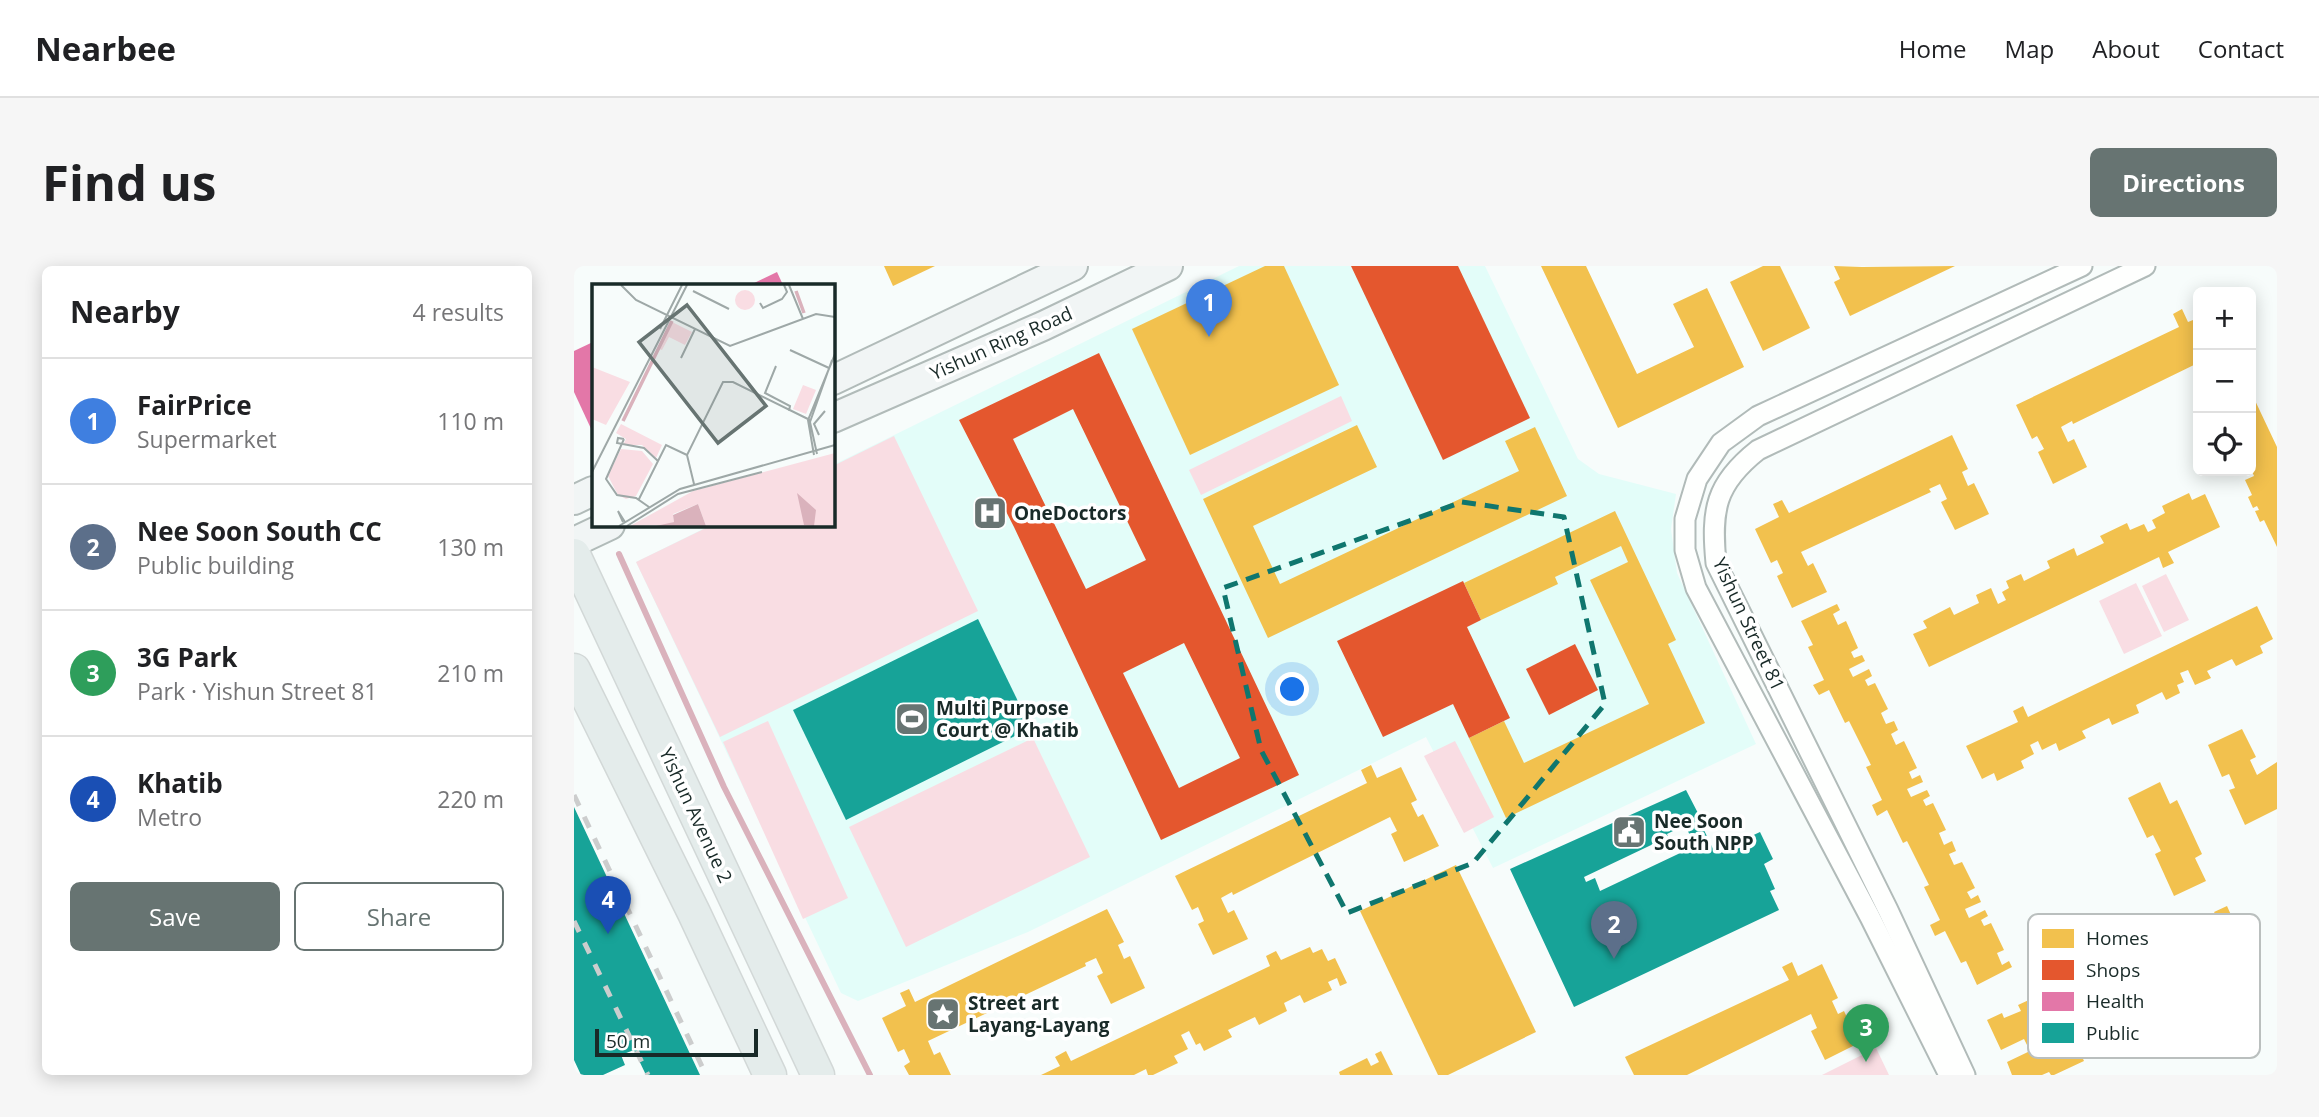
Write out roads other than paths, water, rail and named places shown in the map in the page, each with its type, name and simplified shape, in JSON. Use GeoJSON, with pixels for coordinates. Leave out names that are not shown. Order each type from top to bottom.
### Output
{"type":"FeatureCollection","features":[{"type":"Feature","properties":{"kind":"main road","name":"Yishun Ring Road"},"geometry":{"type":"LineString","coordinates":[[835,379],[1073,266]]}},
{"type":"Feature","properties":{"kind":"main road","name":"Yishun Ring Road"},"geometry":{"type":"LineString","coordinates":[[835,417],[1043,326],[1168,266]]}},
{"type":"Feature","properties":{"kind":"main road"},"geometry":{"type":"LineString","coordinates":[[574,500],[592,491]]}},
{"type":"Feature","properties":{"kind":"main road"},"geometry":{"type":"LineString","coordinates":[[574,542],[606,527]]}},
{"type":"Feature","properties":{"kind":"main road","name":"Yishun Avenue 2"},"geometry":{"type":"LineString","coordinates":[[574,555],[818,1075]]}},
{"type":"Feature","properties":{"kind":"main road"},"geometry":{"type":"LineString","coordinates":[[574,670],[694,913],[770,1075]]}},
{"type":"Feature","properties":{"kind":"street","name":"Yishun Street 81"},"geometry":{"type":"LineString","coordinates":[[1949,1075],[1870,917],[1696,588],[1685,550],[1685,519],[1697,479],[1721,443],[1758,416],[2082,266]]}},
{"type":"Feature","properties":{"kind":"street","name":"Yishun Street 81"},"geometry":{"type":"LineString","coordinates":[[1965,1075],[1888,910],[1716,563],[1713,529],[1720,493],[1737,466],[1758,450],[2145,266]]}},
{"type":"Feature","properties":{"kind":"waterway"},"geometry":{"type":"LineString","coordinates":[[619,554],[724,787],[870,1075]]}},
{"type":"Feature","properties":{"kind":"railway"},"geometry":{"type":"LineString","coordinates":[[574,795],[706,1075]]}},
{"type":"Feature","properties":{"kind":"railway"},"geometry":{"type":"LineString","coordinates":[[574,921],[648,1075]]}},
{"type":"Feature","properties":{"kind":"place","name":"FairPrice"},"geometry":{"type":"Point","coordinates":[1209,337]}},
{"type":"Feature","properties":{"kind":"place","name":"OneDoctors"},"geometry":{"type":"Point","coordinates":[990,513]}},
{"type":"Feature","properties":{"kind":"place","name":"Multi Purpose Court @ Khatib"},"geometry":{"type":"Point","coordinates":[912,719]}},
{"type":"Feature","properties":{"kind":"place","name":"Nee Soon South NPP"},"geometry":{"type":"Point","coordinates":[1629,832]}},
{"type":"Feature","properties":{"kind":"place","name":"Khatib"},"geometry":{"type":"Point","coordinates":[608,934]}},
{"type":"Feature","properties":{"kind":"place","name":"Nee Soon South CC"},"geometry":{"type":"Point","coordinates":[1614,959]}},
{"type":"Feature","properties":{"kind":"place","name":"Street art Layang-Layang"},"geometry":{"type":"Point","coordinates":[943,1014]}},
{"type":"Feature","properties":{"kind":"place","name":"3G Park"},"geometry":{"type":"Point","coordinates":[1866,1062]}}]}
